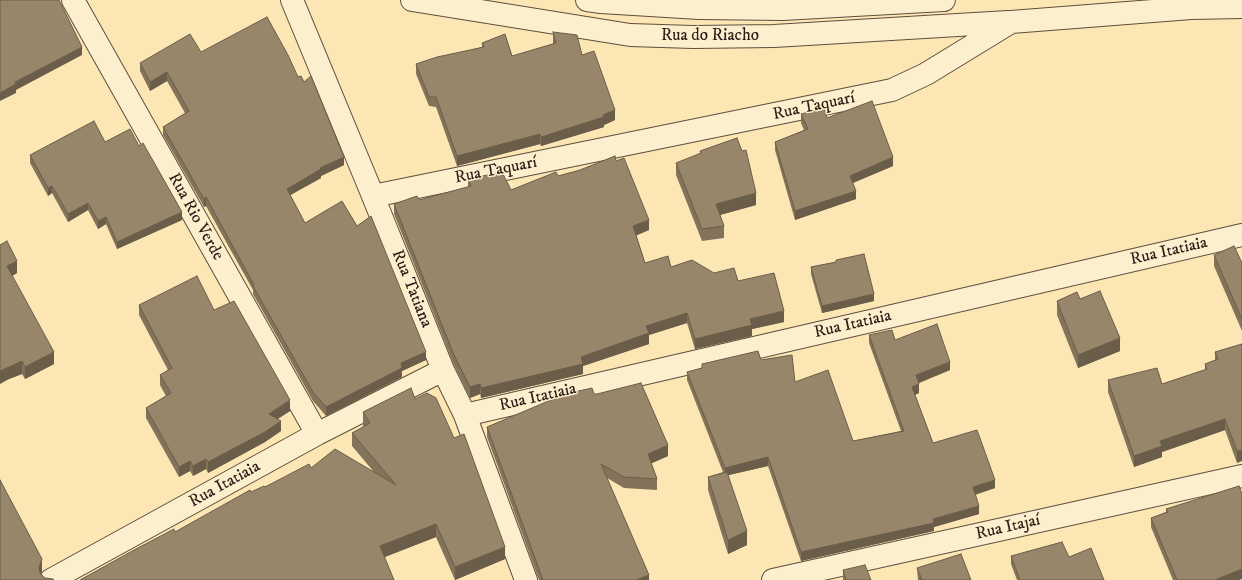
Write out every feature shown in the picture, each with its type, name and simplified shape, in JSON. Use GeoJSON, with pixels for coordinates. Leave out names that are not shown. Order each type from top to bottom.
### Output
{"type":"FeatureCollection","features":[{"type":"Feature","properties":{"kind":"street","name":"Rua Rio Verde"},"geometry":{"type":"LineString","coordinates":[[73,0],[318,434]]}},
{"type":"Feature","properties":{"kind":"street","name":"Rua Tatiana"},"geometry":{"type":"LineString","coordinates":[[292,0],[374,196],[443,370],[465,415],[526,580]]}},
{"type":"Feature","properties":{"kind":"street","name":"Rua do Riacho"},"geometry":{"type":"LineString","coordinates":[[412,0],[630,35],[693,38],[774,36],[1011,22]]}},
{"type":"Feature","properties":{"kind":"street"},"geometry":{"type":"LineString","coordinates":[[588,0],[699,8],[783,9],[944,0]]}},
{"type":"Feature","properties":{"kind":"street","name":"Rua Taquarí"},"geometry":{"type":"LineString","coordinates":[[374,196],[892,90],[926,74],[1011,22],[1191,8],[1242,7]]}},
{"type":"Feature","properties":{"kind":"street","name":"Rua Itatiaia"},"geometry":{"type":"LineString","coordinates":[[465,415],[1242,235]]}},
{"type":"Feature","properties":{"kind":"street","name":"Rua Itatiaia"},"geometry":{"type":"LineString","coordinates":[[51,580],[318,434],[443,370]]}},
{"type":"Feature","properties":{"kind":"street","name":"Rua Itajaí"},"geometry":{"type":"LineString","coordinates":[[773,580],[1242,476]]}},
{"type":"Feature","properties":{"kind":"building"},"geometry":{"type":"Polygon","coordinates":[[[0,0],[59,0],[82,47],[15,82],[16,84],[0,93],[0,0]]]}},
{"type":"Feature","properties":{"kind":"building"},"geometry":{"type":"Polygon","coordinates":[[[267,17],[288,55],[298,77],[301,76],[304,82],[311,76],[344,157],[320,168],[321,169],[287,189],[305,223],[342,201],[357,226],[371,216],[426,352],[401,363],[402,368],[326,407],[313,392],[253,286],[254,285],[206,197],[204,199],[163,127],[189,111],[167,72],[150,82],[140,63],[190,34],[201,52],[267,17]]]}},
{"type":"Feature","properties":{"kind":"building"},"geometry":{"type":"Polygon","coordinates":[[[553,32],[577,35],[582,55],[594,51],[615,110],[603,115],[604,117],[541,137],[540,134],[457,156],[436,97],[429,97],[416,64],[437,57],[484,47],[482,43],[505,34],[512,56],[556,43],[553,32]]]}},
{"type":"Feature","properties":{"kind":"building"},"geometry":{"type":"Polygon","coordinates":[[[872,101],[893,157],[850,176],[856,191],[795,211],[775,142],[808,129],[801,114],[824,108],[827,118],[872,101]]]}},
{"type":"Feature","properties":{"kind":"building"},"geometry":{"type":"Polygon","coordinates":[[[94,121],[105,142],[130,129],[139,146],[143,143],[182,212],[117,242],[106,217],[98,221],[88,203],[68,214],[52,186],[48,188],[30,155],[94,121]]]}},
{"type":"Feature","properties":{"kind":"building"},"geometry":{"type":"Polygon","coordinates":[[[737,138],[742,151],[746,150],[756,193],[716,204],[724,226],[702,229],[676,163],[701,153],[700,151],[737,138]]]}},
{"type":"Feature","properties":{"kind":"building"},"geometry":{"type":"Polygon","coordinates":[[[615,156],[616,161],[624,158],[649,220],[633,226],[645,263],[668,256],[671,267],[692,260],[714,273],[734,268],[738,281],[774,273],[784,311],[750,319],[752,325],[695,339],[687,313],[646,326],[649,333],[581,357],[583,364],[481,388],[480,384],[470,387],[454,355],[394,204],[417,196],[419,200],[471,186],[468,179],[502,172],[511,190],[556,172],[558,176],[580,170],[615,156]]]}},
{"type":"Feature","properties":{"kind":"building"},"geometry":{"type":"Polygon","coordinates":[[[7,241],[17,261],[7,266],[54,352],[25,367],[22,361],[0,371],[0,245],[7,241]]]}},
{"type":"Feature","properties":{"kind":"building"},"geometry":{"type":"Polygon","coordinates":[[[1234,246],[1242,263],[1242,319],[1214,255],[1234,246]]]}},
{"type":"Feature","properties":{"kind":"building"},"geometry":{"type":"Polygon","coordinates":[[[864,254],[874,294],[822,306],[811,267],[864,254]]]}},
{"type":"Feature","properties":{"kind":"building"},"geometry":{"type":"Polygon","coordinates":[[[197,276],[214,310],[234,301],[290,400],[269,414],[281,421],[265,432],[208,462],[206,459],[193,466],[190,461],[179,467],[146,408],[171,393],[160,375],[172,368],[139,305],[197,276]]]}},
{"type":"Feature","properties":{"kind":"building"},"geometry":{"type":"Polygon","coordinates":[[[1100,291],[1120,338],[1078,355],[1057,301],[1077,292],[1080,299],[1100,291]]]}},
{"type":"Feature","properties":{"kind":"building"},"geometry":{"type":"Polygon","coordinates":[[[937,324],[950,362],[916,375],[919,384],[912,387],[933,443],[977,430],[995,480],[973,487],[979,506],[933,519],[934,523],[801,552],[768,457],[725,468],[687,372],[702,368],[702,364],[758,351],[761,360],[792,355],[795,382],[828,370],[853,441],[904,431],[869,335],[892,330],[895,340],[937,324]]]}},
{"type":"Feature","properties":{"kind":"building"},"geometry":{"type":"Polygon","coordinates":[[[1242,344],[1242,450],[1237,451],[1225,419],[1160,441],[1162,446],[1134,456],[1108,380],[1157,368],[1162,384],[1207,369],[1205,364],[1218,359],[1215,352],[1242,344]]]}},
{"type":"Feature","properties":{"kind":"building"},"geometry":{"type":"Polygon","coordinates":[[[641,383],[668,445],[648,454],[657,479],[624,477],[601,464],[649,575],[636,580],[543,580],[487,427],[565,394],[592,388],[594,394],[597,394],[641,383]]]}},
{"type":"Feature","properties":{"kind":"building"},"geometry":{"type":"Polygon","coordinates":[[[411,388],[415,399],[427,393],[436,398],[454,438],[464,434],[505,547],[455,567],[436,524],[380,546],[394,580],[80,580],[174,529],[175,532],[250,490],[251,492],[264,486],[265,487],[309,464],[311,468],[335,449],[396,485],[352,433],[370,423],[363,412],[411,388]]]}},
{"type":"Feature","properties":{"kind":"building"},"geometry":{"type":"Polygon","coordinates":[[[727,472],[747,531],[728,540],[708,477],[727,472]]]}},
{"type":"Feature","properties":{"kind":"building"},"geometry":{"type":"Polygon","coordinates":[[[0,480],[42,559],[39,567],[40,573],[45,578],[54,580],[0,580],[0,480]]]}},
{"type":"Feature","properties":{"kind":"building"},"geometry":{"type":"Polygon","coordinates":[[[1239,486],[1242,494],[1242,569],[1215,580],[1177,580],[1151,518],[1168,512],[1166,509],[1239,486]]]}},
{"type":"Feature","properties":{"kind":"building"},"geometry":{"type":"Polygon","coordinates":[[[1062,542],[1069,557],[1091,548],[1104,580],[1020,580],[1011,556],[1062,542]]]}},
{"type":"Feature","properties":{"kind":"building"},"geometry":{"type":"Polygon","coordinates":[[[961,554],[971,580],[922,580],[917,568],[961,554]]]}},
{"type":"Feature","properties":{"kind":"building"},"geometry":{"type":"Polygon","coordinates":[[[865,565],[871,580],[846,580],[843,570],[865,565]]]}}]}
